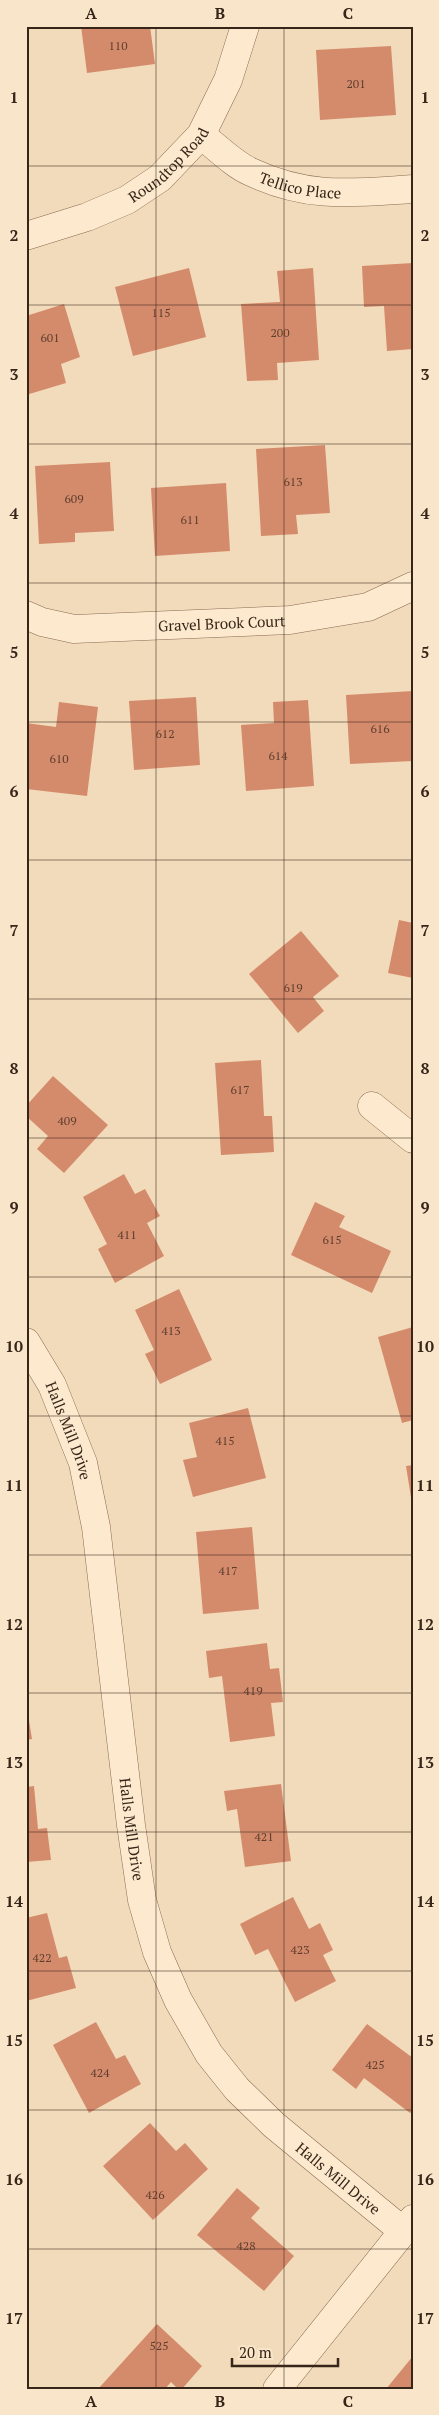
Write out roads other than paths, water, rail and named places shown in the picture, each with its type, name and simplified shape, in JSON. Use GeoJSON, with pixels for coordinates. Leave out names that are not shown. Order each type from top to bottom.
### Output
{"type":"FeatureCollection","features":[{"type":"Feature","properties":{"kind":"street","name":"Roundtop Road"},"geometry":{"type":"LineString","coordinates":[[26,236],[87,217],[126,200],[160,178],[201,136],[228,80],[245,26]]}},
{"type":"Feature","properties":{"kind":"street","name":"Tellico Place"},"geometry":{"type":"LineString","coordinates":[[201,136],[250,172],[310,192],[340,194],[413,189]]}},
{"type":"Feature","properties":{"kind":"street","name":"Gravel Brook Court"},"geometry":{"type":"LineString","coordinates":[[26,615],[42,622],[74,629],[290,620],[368,607],[413,586]]}},
{"type":"Feature","properties":{"kind":"street"},"geometry":{"type":"LineString","coordinates":[[372,1106],[413,1139]]}},
{"type":"Feature","properties":{"kind":"street","name":"Halls Mill Drive"},"geometry":{"type":"LineString","coordinates":[[26,1342],[52,1385],[85,1472],[96,1527],[131,1825],[142,1900],[157,1952],[178,2000],[209,2054],[237,2089],[274,2125],[408,2225]]}},
{"type":"Feature","properties":{"kind":"street"},"geometry":{"type":"LineString","coordinates":[[277,2389],[408,2225]]}}]}
